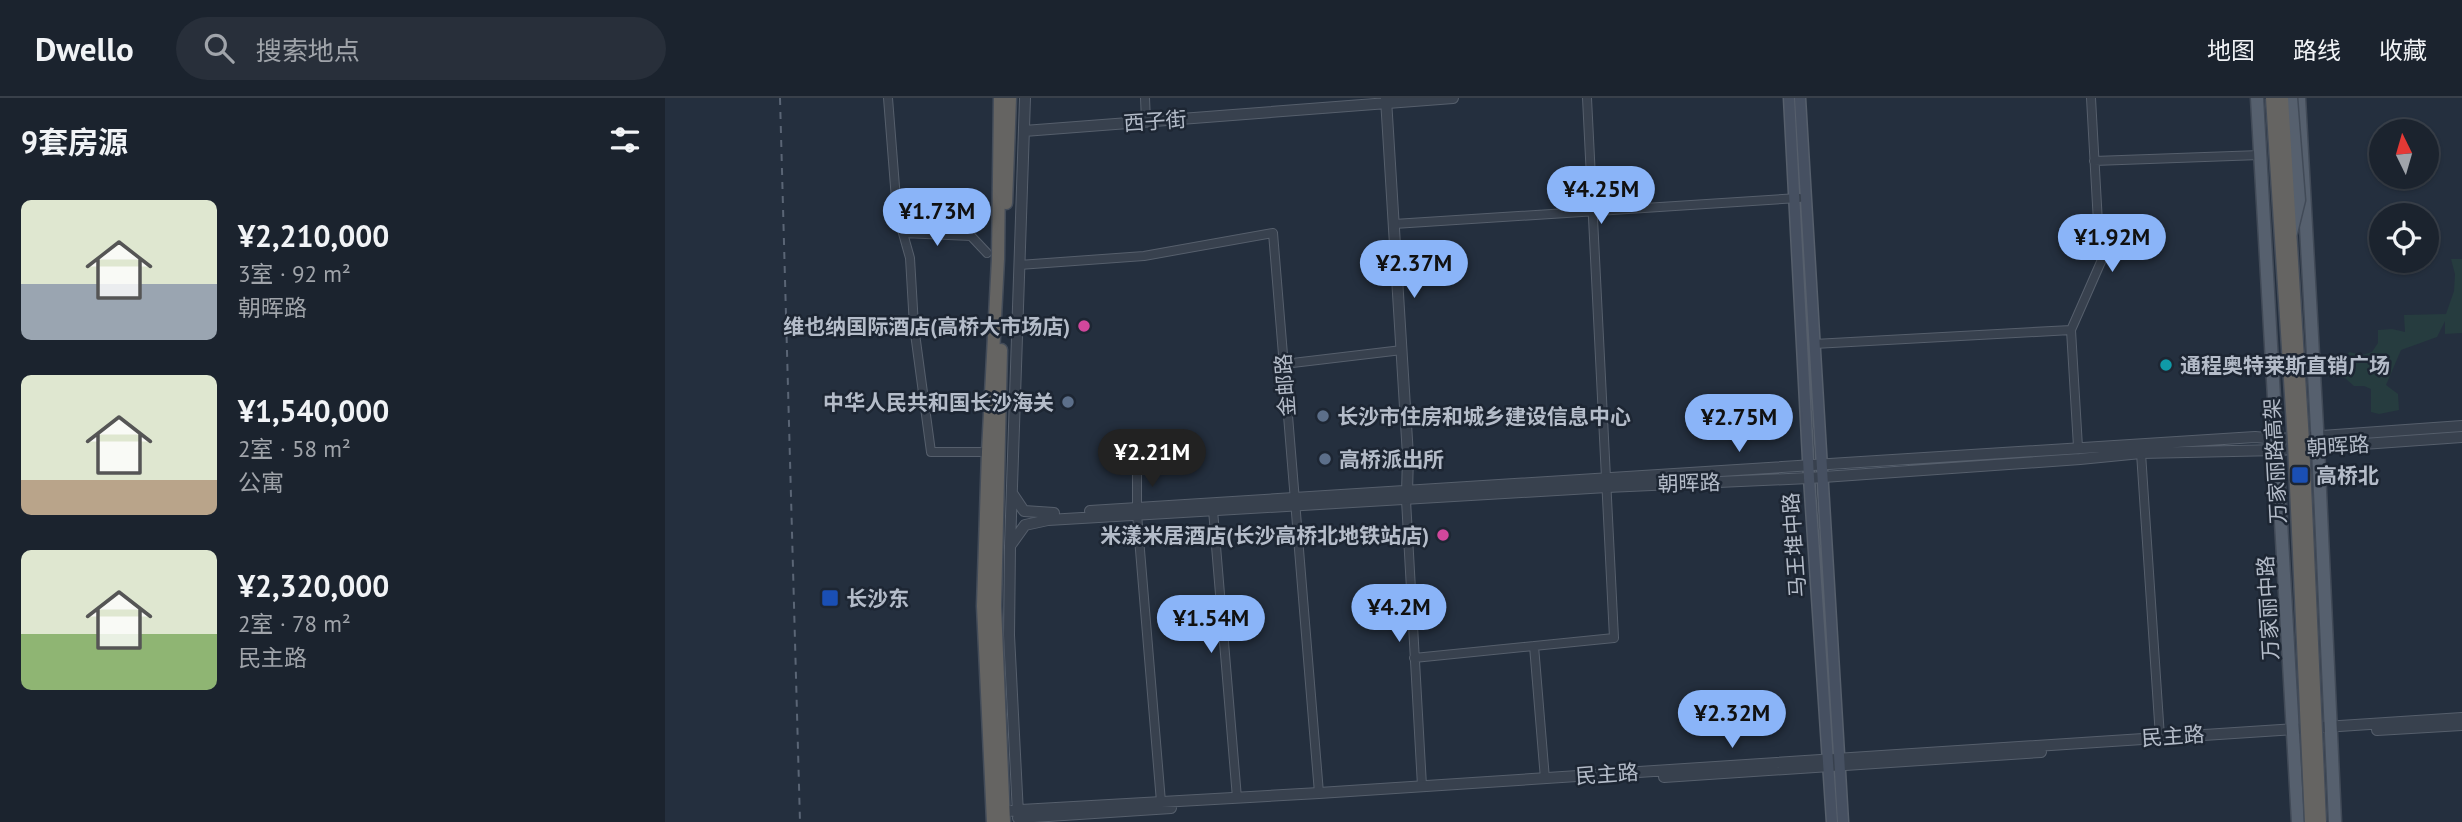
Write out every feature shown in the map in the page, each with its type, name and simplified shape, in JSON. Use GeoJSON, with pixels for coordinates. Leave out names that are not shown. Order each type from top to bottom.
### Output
{"type":"FeatureCollection","features":[{"type":"Feature","properties":{"kind":"highway"},"geometry":{"type":"LineString","coordinates":[[993,822],[983,606],[998,259],[1000,98]]}},
{"type":"Feature","properties":{"kind":"highway"},"geometry":{"type":"LineString","coordinates":[[1004,816],[995,606],[1010,98]]}},
{"type":"Feature","properties":{"kind":"highway"},"geometry":{"type":"LineString","coordinates":[[2264,98],[2275,152]]}},
{"type":"Feature","properties":{"kind":"highway","name":"万家丽路高架"},"geometry":{"type":"LineString","coordinates":[[2272,98],[2294,442],[2311,822]]}},
{"type":"Feature","properties":{"kind":"highway","name":"万家丽路高架"},"geometry":{"type":"LineString","coordinates":[[2282,98],[2303,441],[2320,822]]}},
{"type":"Feature","properties":{"kind":"main road","name":"马王堆中路"},"geometry":{"type":"LineString","coordinates":[[1789,98],[1814,344],[1822,471],[1834,762],[1832,822]]}},
{"type":"Feature","properties":{"kind":"main road","name":"马王堆中路"},"geometry":{"type":"LineString","coordinates":[[1800,98],[1800,198],[1808,465],[1834,762],[1843,822]]}},
{"type":"Feature","properties":{"kind":"main road","name":"万家丽中路"},"geometry":{"type":"LineString","coordinates":[[2257,98],[2298,822]]}},
{"type":"Feature","properties":{"kind":"main road"},"geometry":{"type":"LineString","coordinates":[[2291,98],[2299,200],[2291,237]]}},
{"type":"Feature","properties":{"kind":"main road"},"geometry":{"type":"LineString","coordinates":[[2299,98],[2335,822]]}},
{"type":"Feature","properties":{"kind":"street"},"geometry":{"type":"LineString","coordinates":[[888,98],[897,212],[910,258],[914,326],[931,452],[988,452]]}},
{"type":"Feature","properties":{"kind":"street"},"geometry":{"type":"LineString","coordinates":[[1018,817],[1009,635],[1025,98]]}},
{"type":"Feature","properties":{"kind":"street"},"geometry":{"type":"LineString","coordinates":[[1145,98],[1146,121]]}},
{"type":"Feature","properties":{"kind":"street","name":"西子街"},"geometry":{"type":"LineString","coordinates":[[1024,131],[1386,101],[1453,98]]}},
{"type":"Feature","properties":{"kind":"street"},"geometry":{"type":"LineString","coordinates":[[1414,658],[1614,638],[1587,98]]}},
{"type":"Feature","properties":{"kind":"street"},"geometry":{"type":"LineString","coordinates":[[2078,447],[2071,330],[2104,256],[2098,223],[2091,98]]}},
{"type":"Feature","properties":{"kind":"street"},"geometry":{"type":"LineString","coordinates":[[1386,101],[1402,350],[1408,489],[1406,500],[1422,786]]}},
{"type":"Feature","properties":{"kind":"street"},"geometry":{"type":"LineString","coordinates":[[2094,161],[2260,155]]}},
{"type":"Feature","properties":{"kind":"street"},"geometry":{"type":"LineString","coordinates":[[1394,223],[1800,198]]}},
{"type":"Feature","properties":{"kind":"street"},"geometry":{"type":"LineString","coordinates":[[903,233],[971,236],[987,253]]}},
{"type":"Feature","properties":{"kind":"street","name":"金邮路"},"geometry":{"type":"LineString","coordinates":[[1019,265],[1144,256],[1273,233],[1319,793]]}},
{"type":"Feature","properties":{"kind":"street"},"geometry":{"type":"LineString","coordinates":[[1814,344],[2071,330]]}},
{"type":"Feature","properties":{"kind":"street"},"geometry":{"type":"LineString","coordinates":[[1284,364],[1402,350]]}},
{"type":"Feature","properties":{"kind":"street","name":"朝晖路"},"geometry":{"type":"LineString","coordinates":[[2318,442],[2462,426]]}},
{"type":"Feature","properties":{"kind":"street","name":"朝晖路"},"geometry":{"type":"LineString","coordinates":[[1010,546],[1025,525],[1137,510],[1213,510],[1408,489],[1809,478],[1822,471],[2078,447],[2255,437],[2278,444]]}},
{"type":"Feature","properties":{"kind":"street","name":"朝晖路"},"geometry":{"type":"LineString","coordinates":[[1012,493],[1024,511],[1045,514],[1294,502],[1406,500],[1808,465],[1822,471],[2080,459],[2278,444],[2462,437]]}},
{"type":"Feature","properties":{"kind":"street"},"geometry":{"type":"LineString","coordinates":[[2141,453],[2160,737]]}},
{"type":"Feature","properties":{"kind":"street"},"geometry":{"type":"LineString","coordinates":[[1137,464],[1137,510],[1161,802]]}},
{"type":"Feature","properties":{"kind":"street"},"geometry":{"type":"LineString","coordinates":[[1213,510],[1237,798]]}},
{"type":"Feature","properties":{"kind":"street"},"geometry":{"type":"LineString","coordinates":[[1534,646],[1545,779]]}},
{"type":"Feature","properties":{"kind":"street","name":"民主路"},"geometry":{"type":"LineString","coordinates":[[2331,730],[2462,718]]}},
{"type":"Feature","properties":{"kind":"street","name":"民主路"},"geometry":{"type":"LineString","coordinates":[[1004,816],[2294,732],[2462,725]]}},
{"type":"Feature","properties":{"kind":"street","name":"民主路"},"geometry":{"type":"LineString","coordinates":[[1018,817],[1161,802],[1834,762],[2160,737],[2294,732]]}},
{"type":"Feature","properties":{"kind":"green space"},"geometry":{"type":"Polygon","coordinates":[[[2451,259],[2462,259],[2462,333],[2445,334],[2445,321],[2437,337],[2401,350],[2386,385],[2398,394],[2399,410],[2379,414],[2371,412],[2371,389],[2354,386],[2345,378],[2321,376],[2328,371],[2339,370],[2349,352],[2362,355],[2372,352],[2378,343],[2378,330],[2405,332],[2404,315],[2446,314],[2454,291],[2455,274],[2451,259]]]}},
{"type":"Feature","properties":{"kind":"railway"},"geometry":{"type":"LineString","coordinates":[[780,98],[800,822]]}},
{"type":"Feature","properties":{"kind":"place","name":"维也纳国际酒店(高桥大市场店)"},"geometry":{"type":"Point","coordinates":[1084,326]}},
{"type":"Feature","properties":{"kind":"place","name":"通程奥特莱斯直销广场"},"geometry":{"type":"Point","coordinates":[2166,365]}},
{"type":"Feature","properties":{"kind":"place","name":"中华人民共和国长沙海关"},"geometry":{"type":"Point","coordinates":[1068,402]}},
{"type":"Feature","properties":{"kind":"place","name":"长沙市住房和城乡建设信息中心"},"geometry":{"type":"Point","coordinates":[1323,416]}},
{"type":"Feature","properties":{"kind":"place","name":"高桥派出所"},"geometry":{"type":"Point","coordinates":[1325,459]}},
{"type":"Feature","properties":{"kind":"place","name":"高桥北"},"geometry":{"type":"Point","coordinates":[2300,475]}},
{"type":"Feature","properties":{"kind":"place","name":"米漾米居酒店(长沙高桥北地铁站店)"},"geometry":{"type":"Point","coordinates":[1443,535]}},
{"type":"Feature","properties":{"kind":"place","name":"长沙东"},"geometry":{"type":"Point","coordinates":[830,598]}}]}
